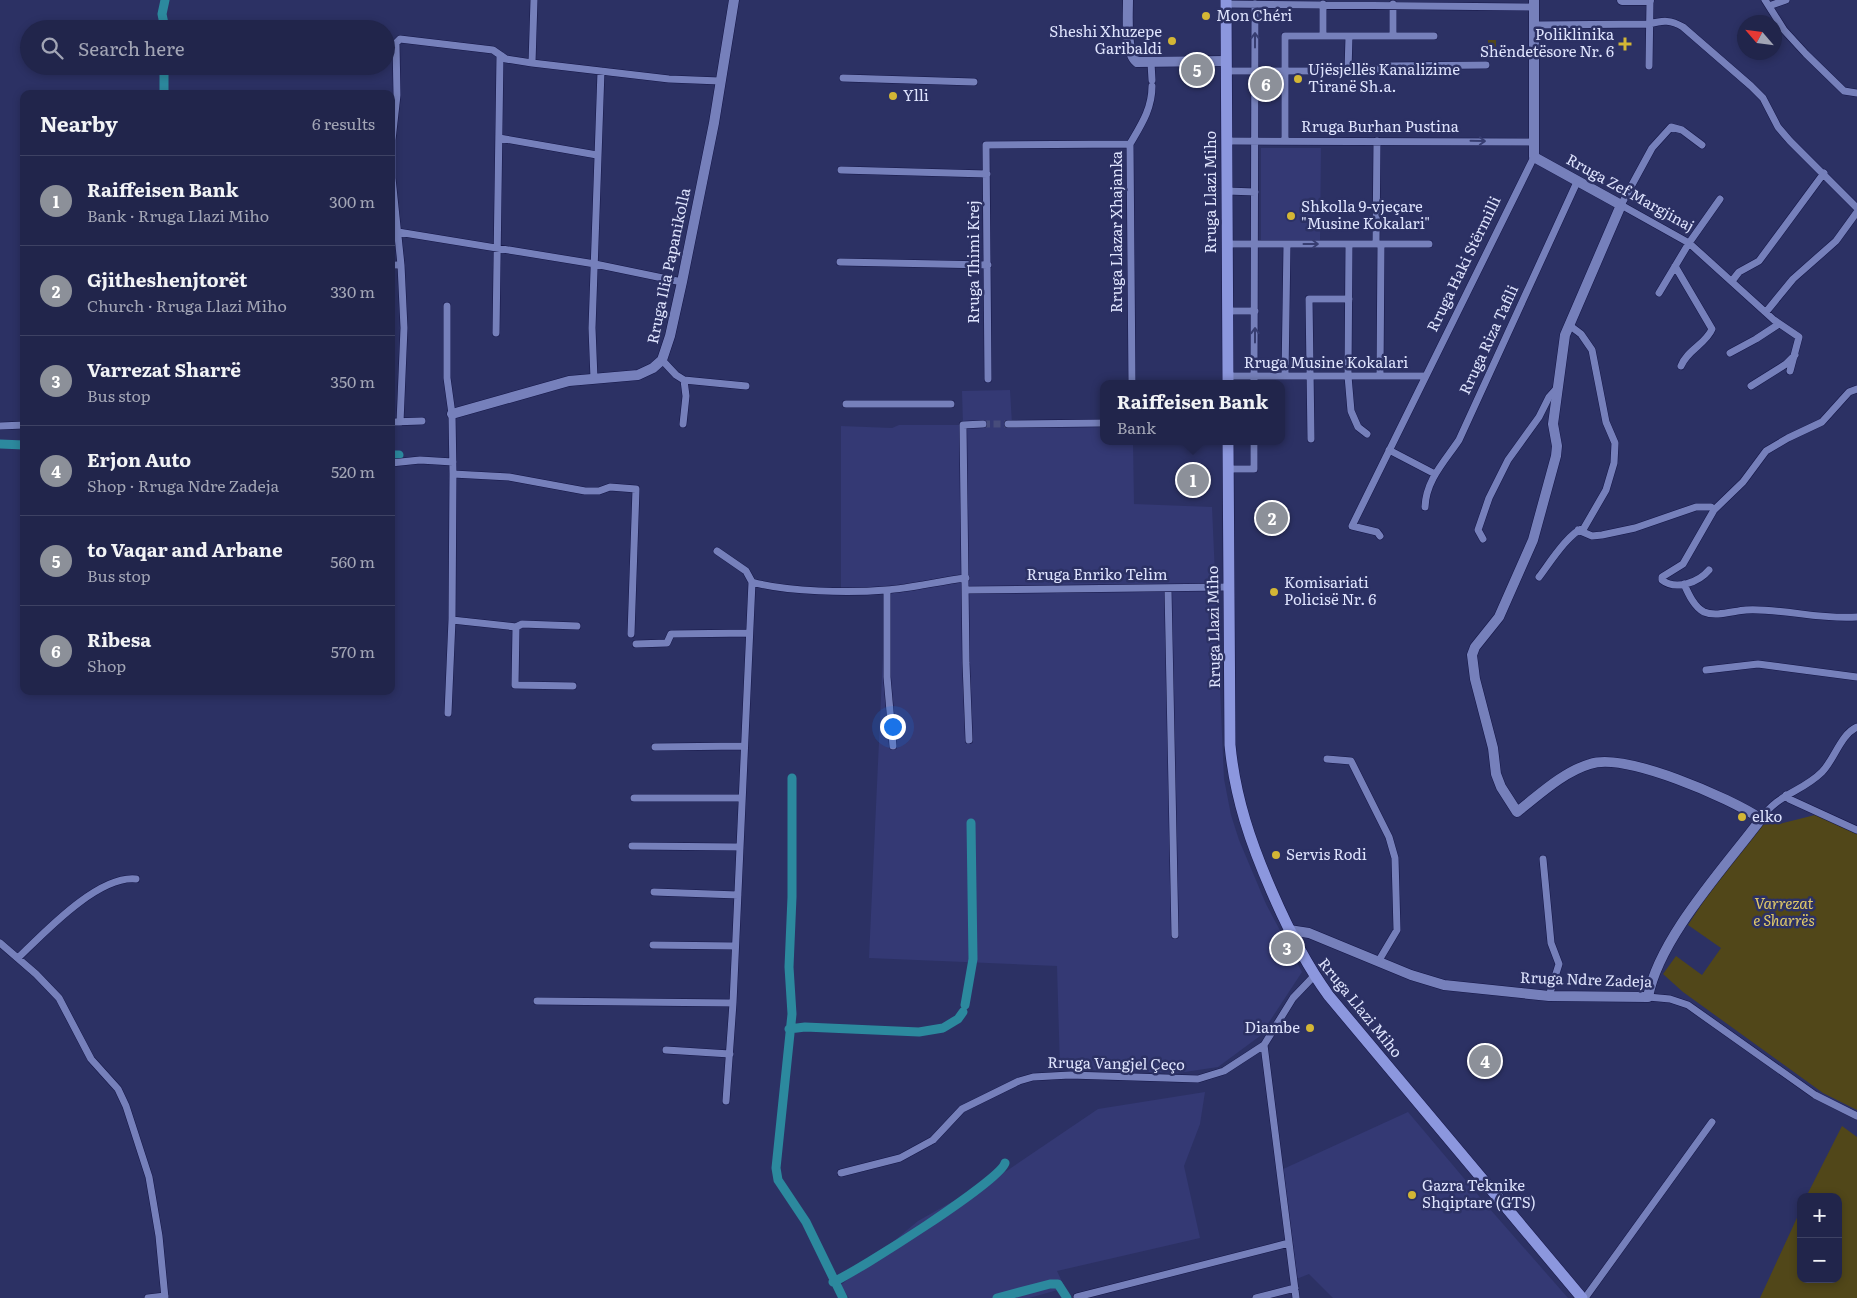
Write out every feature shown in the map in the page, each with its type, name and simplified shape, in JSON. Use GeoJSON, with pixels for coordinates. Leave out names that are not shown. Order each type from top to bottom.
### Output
{"type":"FeatureCollection","features":[{"type":"Feature","properties":{"kind":"main road","name":"Rruga Llazi Miho"},"geometry":{"type":"LineString","coordinates":[[1226,2],[1228,380]]}},
{"type":"Feature","properties":{"kind":"main road","name":"Rruga Llazi Miho"},"geometry":{"type":"LineString","coordinates":[[1228,445],[1230,746],[1235,785],[1251,843],[1289,930],[1314,976],[1584,1298]]}},
{"type":"Feature","properties":{"kind":"street"},"geometry":{"type":"LineString","coordinates":[[532,62],[534,0]]}},
{"type":"Feature","properties":{"kind":"street","name":"Rruga Ilia Papanikolla"},"geometry":{"type":"LineString","coordinates":[[452,414],[570,380],[638,375],[653,368],[662,360],[670,336],[682,282],[734,0]]}},
{"type":"Feature","properties":{"kind":"street"},"geometry":{"type":"LineString","coordinates":[[1128,0],[1130,55],[1137,62],[1285,71],[1373,71],[1384,66],[1486,65]]}},
{"type":"Feature","properties":{"kind":"street"},"geometry":{"type":"LineString","coordinates":[[1622,0],[1650,1],[1649,66]]}},
{"type":"Feature","properties":{"kind":"street"},"geometry":{"type":"LineString","coordinates":[[1786,0],[1767,3],[1784,30],[1844,91],[1857,93]]}},
{"type":"Feature","properties":{"kind":"street"},"geometry":{"type":"LineString","coordinates":[[1226,2],[1255,4],[1534,3]]}},
{"type":"Feature","properties":{"kind":"street","name":"Rruga Haki Stërmilli"},"geometry":{"type":"LineString","coordinates":[[1380,536],[1377,532],[1352,526],[1534,157],[1534,3]]}},
{"type":"Feature","properties":{"kind":"street"},"geometry":{"type":"LineString","coordinates":[[1254,380],[1255,4]]}},
{"type":"Feature","properties":{"kind":"street"},"geometry":{"type":"LineString","coordinates":[[1323,4],[1323,36]]}},
{"type":"Feature","properties":{"kind":"street"},"geometry":{"type":"LineString","coordinates":[[1393,4],[1393,36]]}},
{"type":"Feature","properties":{"kind":"street"},"geometry":{"type":"LineString","coordinates":[[1534,26],[1650,24],[1660,21],[1673,22],[1696,35],[1763,98],[1778,127],[1824,173],[1857,210],[1836,240],[1792,279],[1766,312]]}},
{"type":"Feature","properties":{"kind":"street"},"geometry":{"type":"LineString","coordinates":[[1286,141],[1285,36],[1434,36]]}},
{"type":"Feature","properties":{"kind":"street"},"geometry":{"type":"LineString","coordinates":[[1348,71],[1349,36]]}},
{"type":"Feature","properties":{"kind":"street"},"geometry":{"type":"LineString","coordinates":[[395,115],[397,95],[396,43],[400,39],[493,50],[506,59],[669,79],[720,81]]}},
{"type":"Feature","properties":{"kind":"street"},"geometry":{"type":"LineString","coordinates":[[496,333],[500,55]]}},
{"type":"Feature","properties":{"kind":"street","name":"Rruga Llazar Xhajanka"},"geometry":{"type":"LineString","coordinates":[[1132,380],[1130,144],[1146,118],[1152,99],[1151,63]]}},
{"type":"Feature","properties":{"kind":"street"},"geometry":{"type":"LineString","coordinates":[[594,379],[592,328],[601,71]]}},
{"type":"Feature","properties":{"kind":"street"},"geometry":{"type":"LineString","coordinates":[[843,78],[974,82]]}},
{"type":"Feature","properties":{"kind":"street"},"geometry":{"type":"LineString","coordinates":[[1702,145],[1682,130],[1671,127],[1652,148],[1621,205],[1565,335],[1553,430],[1556,440],[1556,456],[1533,540],[1500,616],[1475,647],[1472,655],[1475,679],[1501,786],[1517,812],[1558,781],[1588,764],[1609,761],[1657,773],[1735,803],[1761,819]]}},
{"type":"Feature","properties":{"kind":"street"},"geometry":{"type":"LineString","coordinates":[[499,138],[597,155]]}},
{"type":"Feature","properties":{"kind":"street","name":"Rruga Burhan Pustina"},"geometry":{"type":"LineString","coordinates":[[1226,141],[1534,142]]}},
{"type":"Feature","properties":{"kind":"street"},"geometry":{"type":"LineString","coordinates":[[1376,141],[1380,376]]}},
{"type":"Feature","properties":{"kind":"street","name":"Rruga Thimi Krej"},"geometry":{"type":"LineString","coordinates":[[988,379],[986,145],[1130,144]]}},
{"type":"Feature","properties":{"kind":"street","name":"Rruga Zef Margjinaj"},"geometry":{"type":"LineString","coordinates":[[1534,157],[1689,243],[1779,324],[1800,337],[1796,353]]}},
{"type":"Feature","properties":{"kind":"street"},"geometry":{"type":"LineString","coordinates":[[841,170],[987,174]]}},
{"type":"Feature","properties":{"kind":"street"},"geometry":{"type":"LineString","coordinates":[[1732,281],[1739,272],[1759,261],[1824,173]]}},
{"type":"Feature","properties":{"kind":"street","name":"Rruga Riza Tafili"},"geometry":{"type":"LineString","coordinates":[[1425,507],[1427,493],[1435,474],[1459,440],[1577,182]]}},
{"type":"Feature","properties":{"kind":"street"},"geometry":{"type":"LineString","coordinates":[[1227,191],[1255,192]]}},
{"type":"Feature","properties":{"kind":"street"},"geometry":{"type":"LineString","coordinates":[[1659,293],[1689,243],[1720,199]]}},
{"type":"Feature","properties":{"kind":"street"},"geometry":{"type":"LineString","coordinates":[[395,217],[401,265],[404,328],[400,422]]}},
{"type":"Feature","properties":{"kind":"street"},"geometry":{"type":"LineString","coordinates":[[398,232],[595,264],[682,282]]}},
{"type":"Feature","properties":{"kind":"street"},"geometry":{"type":"LineString","coordinates":[[1227,244],[1429,244]]}},
{"type":"Feature","properties":{"kind":"street"},"geometry":{"type":"LineString","coordinates":[[1285,376],[1287,244]]}},
{"type":"Feature","properties":{"kind":"street"},"geometry":{"type":"LineString","coordinates":[[1349,244],[1348,376],[1352,418],[1358,428],[1367,434]]}},
{"type":"Feature","properties":{"kind":"street"},"geometry":{"type":"LineString","coordinates":[[840,262],[988,265]]}},
{"type":"Feature","properties":{"kind":"street"},"geometry":{"type":"LineString","coordinates":[[395,265],[401,265]]}},
{"type":"Feature","properties":{"kind":"street"},"geometry":{"type":"LineString","coordinates":[[1675,266],[1712,329],[1706,338],[1685,356],[1681,366]]}},
{"type":"Feature","properties":{"kind":"street"},"geometry":{"type":"LineString","coordinates":[[1311,439],[1310,299],[1349,299]]}},
{"type":"Feature","properties":{"kind":"street"},"geometry":{"type":"LineString","coordinates":[[447,306],[447,378],[452,414],[453,462],[452,620],[448,713]]}},
{"type":"Feature","properties":{"kind":"street"},"geometry":{"type":"LineString","coordinates":[[1227,311],[1254,311]]}},
{"type":"Feature","properties":{"kind":"street"},"geometry":{"type":"LineString","coordinates":[[1730,353],[1756,340],[1779,324]]}},
{"type":"Feature","properties":{"kind":"street"},"geometry":{"type":"LineString","coordinates":[[1539,577],[1578,530],[1584,528],[1606,490],[1616,454],[1615,443],[1605,416],[1592,350],[1581,334],[1569,325]]}},
{"type":"Feature","properties":{"kind":"street"},"geometry":{"type":"LineString","coordinates":[[1790,371],[1796,353]]}},
{"type":"Feature","properties":{"kind":"street"},"geometry":{"type":"LineString","coordinates":[[1750,386],[1786,364],[1796,353]]}},
{"type":"Feature","properties":{"kind":"street"},"geometry":{"type":"LineString","coordinates":[[662,360],[676,375],[684,380],[746,386]]}},
{"type":"Feature","properties":{"kind":"street","name":"Rruga Musine Kokalari"},"geometry":{"type":"LineString","coordinates":[[1228,380],[1254,380],[1285,376],[1425,376]]}},
{"type":"Feature","properties":{"kind":"street"},"geometry":{"type":"LineString","coordinates":[[683,424],[686,396],[684,380]]}},
{"type":"Feature","properties":{"kind":"street"},"geometry":{"type":"LineString","coordinates":[[1482,539],[1478,530],[1502,471],[1549,397],[1558,387]]}},
{"type":"Feature","properties":{"kind":"street"},"geometry":{"type":"LineString","coordinates":[[1709,570],[1699,579],[1684,584],[1666,583],[1662,577],[1682,564],[1714,510],[1743,482],[1766,451],[1794,434],[1822,422],[1848,392],[1857,389]]}},
{"type":"Feature","properties":{"kind":"street"},"geometry":{"type":"LineString","coordinates":[[846,404],[951,404]]}},
{"type":"Feature","properties":{"kind":"street"},"geometry":{"type":"LineString","coordinates":[[395,422],[422,421]]}},
{"type":"Feature","properties":{"kind":"street"},"geometry":{"type":"LineString","coordinates":[[1008,424],[1100,423]]}},
{"type":"Feature","properties":{"kind":"street"},"geometry":{"type":"LineString","coordinates":[[969,740],[963,425],[983,424]]}},
{"type":"Feature","properties":{"kind":"street"},"geometry":{"type":"LineString","coordinates":[[0,426],[20,426]]}},
{"type":"Feature","properties":{"kind":"street"},"geometry":{"type":"LineString","coordinates":[[1228,469],[1254,469],[1254,445]]}},
{"type":"Feature","properties":{"kind":"street"},"geometry":{"type":"LineString","coordinates":[[1389,450],[1435,474]]}},
{"type":"Feature","properties":{"kind":"street"},"geometry":{"type":"LineString","coordinates":[[395,463],[420,460],[453,462]]}},
{"type":"Feature","properties":{"kind":"street"},"geometry":{"type":"LineString","coordinates":[[453,474],[510,477],[585,491],[599,491],[610,487],[636,489],[631,634]]}},
{"type":"Feature","properties":{"kind":"street"},"geometry":{"type":"LineString","coordinates":[[1578,530],[1592,536],[1602,535],[1635,528],[1696,507],[1711,507],[1714,510]]}},
{"type":"Feature","properties":{"kind":"street"},"geometry":{"type":"LineString","coordinates":[[718,551],[746,571],[752,582],[743,746],[733,1004],[726,1100]]}},
{"type":"Feature","properties":{"kind":"street"},"geometry":{"type":"LineString","coordinates":[[752,582],[797,590],[886,590],[966,578]]}},
{"type":"Feature","properties":{"kind":"street"},"geometry":{"type":"LineString","coordinates":[[1684,584],[1701,610],[1709,613],[1748,610],[1791,612],[1830,618],[1857,617]]}},
{"type":"Feature","properties":{"kind":"street","name":"Rruga Enriko Telim"},"geometry":{"type":"LineString","coordinates":[[966,590],[1229,587]]}},
{"type":"Feature","properties":{"kind":"street"},"geometry":{"type":"LineString","coordinates":[[1168,589],[1171,818],[1175,935]]}},
{"type":"Feature","properties":{"kind":"street"},"geometry":{"type":"LineString","coordinates":[[886,590],[887,677],[893,746]]}},
{"type":"Feature","properties":{"kind":"street"},"geometry":{"type":"LineString","coordinates":[[452,620],[516,627],[522,624],[577,626]]}},
{"type":"Feature","properties":{"kind":"street"},"geometry":{"type":"LineString","coordinates":[[516,627],[515,685],[573,686]]}},
{"type":"Feature","properties":{"kind":"street"},"geometry":{"type":"LineString","coordinates":[[636,644],[667,643],[671,634],[749,633]]}},
{"type":"Feature","properties":{"kind":"street"},"geometry":{"type":"LineString","coordinates":[[1706,670],[1758,664],[1857,677]]}},
{"type":"Feature","properties":{"kind":"street"},"geometry":{"type":"LineString","coordinates":[[1648,997],[1662,961],[1687,916],[1714,877],[1774,802],[1819,775],[1831,761],[1848,733],[1857,727]]}},
{"type":"Feature","properties":{"kind":"street"},"geometry":{"type":"LineString","coordinates":[[655,747],[743,746]]}},
{"type":"Feature","properties":{"kind":"street"},"geometry":{"type":"LineString","coordinates":[[1327,759],[1351,761],[1386,831],[1394,853],[1397,930],[1378,962]]}},
{"type":"Feature","properties":{"kind":"street"},"geometry":{"type":"LineString","coordinates":[[1786,795],[1789,799],[1857,830]]}},
{"type":"Feature","properties":{"kind":"street"},"geometry":{"type":"LineString","coordinates":[[634,798],[742,798]]}},
{"type":"Feature","properties":{"kind":"street"},"geometry":{"type":"LineString","coordinates":[[632,846],[740,847]]}},
{"type":"Feature","properties":{"kind":"street"},"geometry":{"type":"LineString","coordinates":[[1543,859],[1551,943],[1559,964],[1549,996]]}},
{"type":"Feature","properties":{"kind":"street"},"geometry":{"type":"LineString","coordinates":[[18,958],[74,905],[117,880],[126,878],[136,879]]}},
{"type":"Feature","properties":{"kind":"street"},"geometry":{"type":"LineString","coordinates":[[654,892],[738,895]]}},
{"type":"Feature","properties":{"kind":"street","name":"Rruga Ndre Zadeja"},"geometry":{"type":"LineString","coordinates":[[1289,930],[1309,933],[1421,979],[1444,985],[1549,996],[1670,999],[1688,1005],[1815,1095],[1857,1116]]}},
{"type":"Feature","properties":{"kind":"street"},"geometry":{"type":"LineString","coordinates":[[0,943],[59,998],[91,1059],[118,1089],[126,1106],[149,1177],[159,1236],[165,1297],[148,1298]]}},
{"type":"Feature","properties":{"kind":"street"},"geometry":{"type":"LineString","coordinates":[[653,945],[735,946]]}},
{"type":"Feature","properties":{"kind":"street","name":"Rruga Vangjel Çeço"},"geometry":{"type":"LineString","coordinates":[[841,1173],[900,1158],[933,1140],[962,1109],[1020,1080],[1033,1077],[1070,1075],[1198,1079],[1224,1071],[1264,1044],[1292,998],[1314,976]]}},
{"type":"Feature","properties":{"kind":"street"},"geometry":{"type":"LineString","coordinates":[[537,1001],[733,1004]]}},
{"type":"Feature","properties":{"kind":"street"},"geometry":{"type":"LineString","coordinates":[[1264,1044],[1296,1298]]}},
{"type":"Feature","properties":{"kind":"street"},"geometry":{"type":"LineString","coordinates":[[666,1050],[730,1054]]}},
{"type":"Feature","properties":{"kind":"street"},"geometry":{"type":"LineString","coordinates":[[1584,1298],[1712,1122]]}},
{"type":"Feature","properties":{"kind":"street"},"geometry":{"type":"LineString","coordinates":[[1077,1297],[1289,1243]]}},
{"type":"Feature","properties":{"kind":"street"},"geometry":{"type":"LineString","coordinates":[[1256,1298],[1295,1288]]}},
{"type":"Feature","properties":{"kind":"shaded area","name":"Shkolla 9-vjeçare \"Musine Kokalari\""},"geometry":{"type":"Polygon","coordinates":[[[1261,148],[1321,148],[1320,241],[1261,241],[1261,148]]]}},
{"type":"Feature","properties":{"kind":"shaded area"},"geometry":{"type":"Polygon","coordinates":[[[1010,390],[1012,424],[1100,423],[1100,445],[1133,445],[1134,504],[1212,507],[1224,779],[1231,815],[1239,840],[1266,904],[1302,972],[1260,1036],[1218,1067],[1178,1073],[1060,1069],[1057,966],[869,958],[886,590],[841,590],[841,426],[892,428],[899,425],[963,425],[962,391],[1010,390]]]}},
{"type":"Feature","properties":{"kind":"shaded area"},"geometry":{"type":"Polygon","coordinates":[[[1205,1092],[1200,1124],[1184,1166],[1200,1238],[1057,1271],[1065,1288],[1029,1298],[849,1298],[841,1285],[918,1221],[1008,1170],[1098,1109],[1205,1092]]]}},
{"type":"Feature","properties":{"kind":"shaded area"},"geometry":{"type":"Polygon","coordinates":[[[1408,1112],[1568,1298],[1333,1298],[1309,1274],[1294,1280],[1281,1170],[1408,1112]]]}},
{"type":"Feature","properties":{"kind":"green space"},"geometry":{"type":"Polygon","coordinates":[[[1488,40],[1496,40],[1496,55],[1488,55],[1488,40]]]}},
{"type":"Feature","properties":{"kind":"green space","name":"Varrezat e Sharrës"},"geometry":{"type":"Polygon","coordinates":[[[1819,814],[1857,834],[1857,1110],[1823,1093],[1683,992],[1663,974],[1676,956],[1702,975],[1721,948],[1688,925],[1716,882],[1765,821],[1779,824],[1819,814]]]}},
{"type":"Feature","properties":{"kind":"green space"},"geometry":{"type":"Polygon","coordinates":[[[1842,1126],[1857,1137],[1857,1298],[1760,1298],[1797,1218],[1797,1283],[1842,1283],[1842,1193],[1808,1193],[1842,1126]]]}},
{"type":"Feature","properties":{"kind":"waterway"},"geometry":{"type":"LineString","coordinates":[[163,20],[162,14],[165,0]]}},
{"type":"Feature","properties":{"kind":"waterway"},"geometry":{"type":"LineString","coordinates":[[164,75],[164,90]]}},
{"type":"Feature","properties":{"kind":"waterway"},"geometry":{"type":"LineString","coordinates":[[0,444],[20,445]]}},
{"type":"Feature","properties":{"kind":"waterway"},"geometry":{"type":"LineString","coordinates":[[792,778],[792,897],[789,967],[792,1014],[776,1168],[778,1180],[806,1222],[843,1298]]}},
{"type":"Feature","properties":{"kind":"waterway"},"geometry":{"type":"LineString","coordinates":[[965,1005],[973,959],[971,823]]}},
{"type":"Feature","properties":{"kind":"waterway"},"geometry":{"type":"LineString","coordinates":[[789,1029],[805,1027],[919,1032],[943,1028],[958,1019],[963,1012]]}},
{"type":"Feature","properties":{"kind":"waterway"},"geometry":{"type":"LineString","coordinates":[[833,1282],[897,1244],[955,1206],[980,1188],[1005,1163]]}},
{"type":"Feature","properties":{"kind":"waterway"},"geometry":{"type":"LineString","coordinates":[[997,1298],[1050,1284],[1058,1284],[1067,1298]]}},
{"type":"Feature","properties":{"kind":"tunnel"},"geometry":{"type":"LineString","coordinates":[[983,424],[1008,424]]}},
{"type":"Feature","properties":{"kind":"place","name":"Mon Chéri"},"geometry":{"type":"Point","coordinates":[1206,16]}},
{"type":"Feature","properties":{"kind":"place","name":"Sheshi Xhuzepe Garibaldi"},"geometry":{"type":"Point","coordinates":[1172,41]}},
{"type":"Feature","properties":{"kind":"place","name":"Poliklinika Shëndetësore Nr. 6"},"geometry":{"type":"Point","coordinates":[1625,44]}},
{"type":"Feature","properties":{"kind":"place","name":"to Vaqar and Arbane"},"geometry":{"type":"Point","coordinates":[1197,70]}},
{"type":"Feature","properties":{"kind":"place","name":"Ujësjellës Kanalizime Tiranë Sh.a."},"geometry":{"type":"Point","coordinates":[1298,79]}},
{"type":"Feature","properties":{"kind":"place","name":"Ribesa"},"geometry":{"type":"Point","coordinates":[1266,84]}},
{"type":"Feature","properties":{"kind":"place","name":"Ylli"},"geometry":{"type":"Point","coordinates":[893,96]}},
{"type":"Feature","properties":{"kind":"place","name":"Shkolla 9-vjeçare \"Musine Kokalari\""},"geometry":{"type":"Point","coordinates":[1291,216]}},
{"type":"Feature","properties":{"kind":"place","name":"Raiffeisen Bank"},"geometry":{"type":"Point","coordinates":[1193,480]}},
{"type":"Feature","properties":{"kind":"place","name":"Gjitheshenjtorët"},"geometry":{"type":"Point","coordinates":[1272,518]}},
{"type":"Feature","properties":{"kind":"place","name":"Komisariati Policisë Nr. 6"},"geometry":{"type":"Point","coordinates":[1274,592]}},
{"type":"Feature","properties":{"kind":"place","name":"elko"},"geometry":{"type":"Point","coordinates":[1742,817]}},
{"type":"Feature","properties":{"kind":"place","name":"Servis Rodi"},"geometry":{"type":"Point","coordinates":[1276,855]}},
{"type":"Feature","properties":{"kind":"place","name":"Varrezat Sharrë"},"geometry":{"type":"Point","coordinates":[1287,948]}},
{"type":"Feature","properties":{"kind":"place","name":"Diambe"},"geometry":{"type":"Point","coordinates":[1310,1028]}},
{"type":"Feature","properties":{"kind":"place","name":"Erjon Auto"},"geometry":{"type":"Point","coordinates":[1485,1061]}},
{"type":"Feature","properties":{"kind":"place","name":"Gazra Teknike Shqiptare (GTS)"},"geometry":{"type":"Point","coordinates":[1412,1195]}}]}
